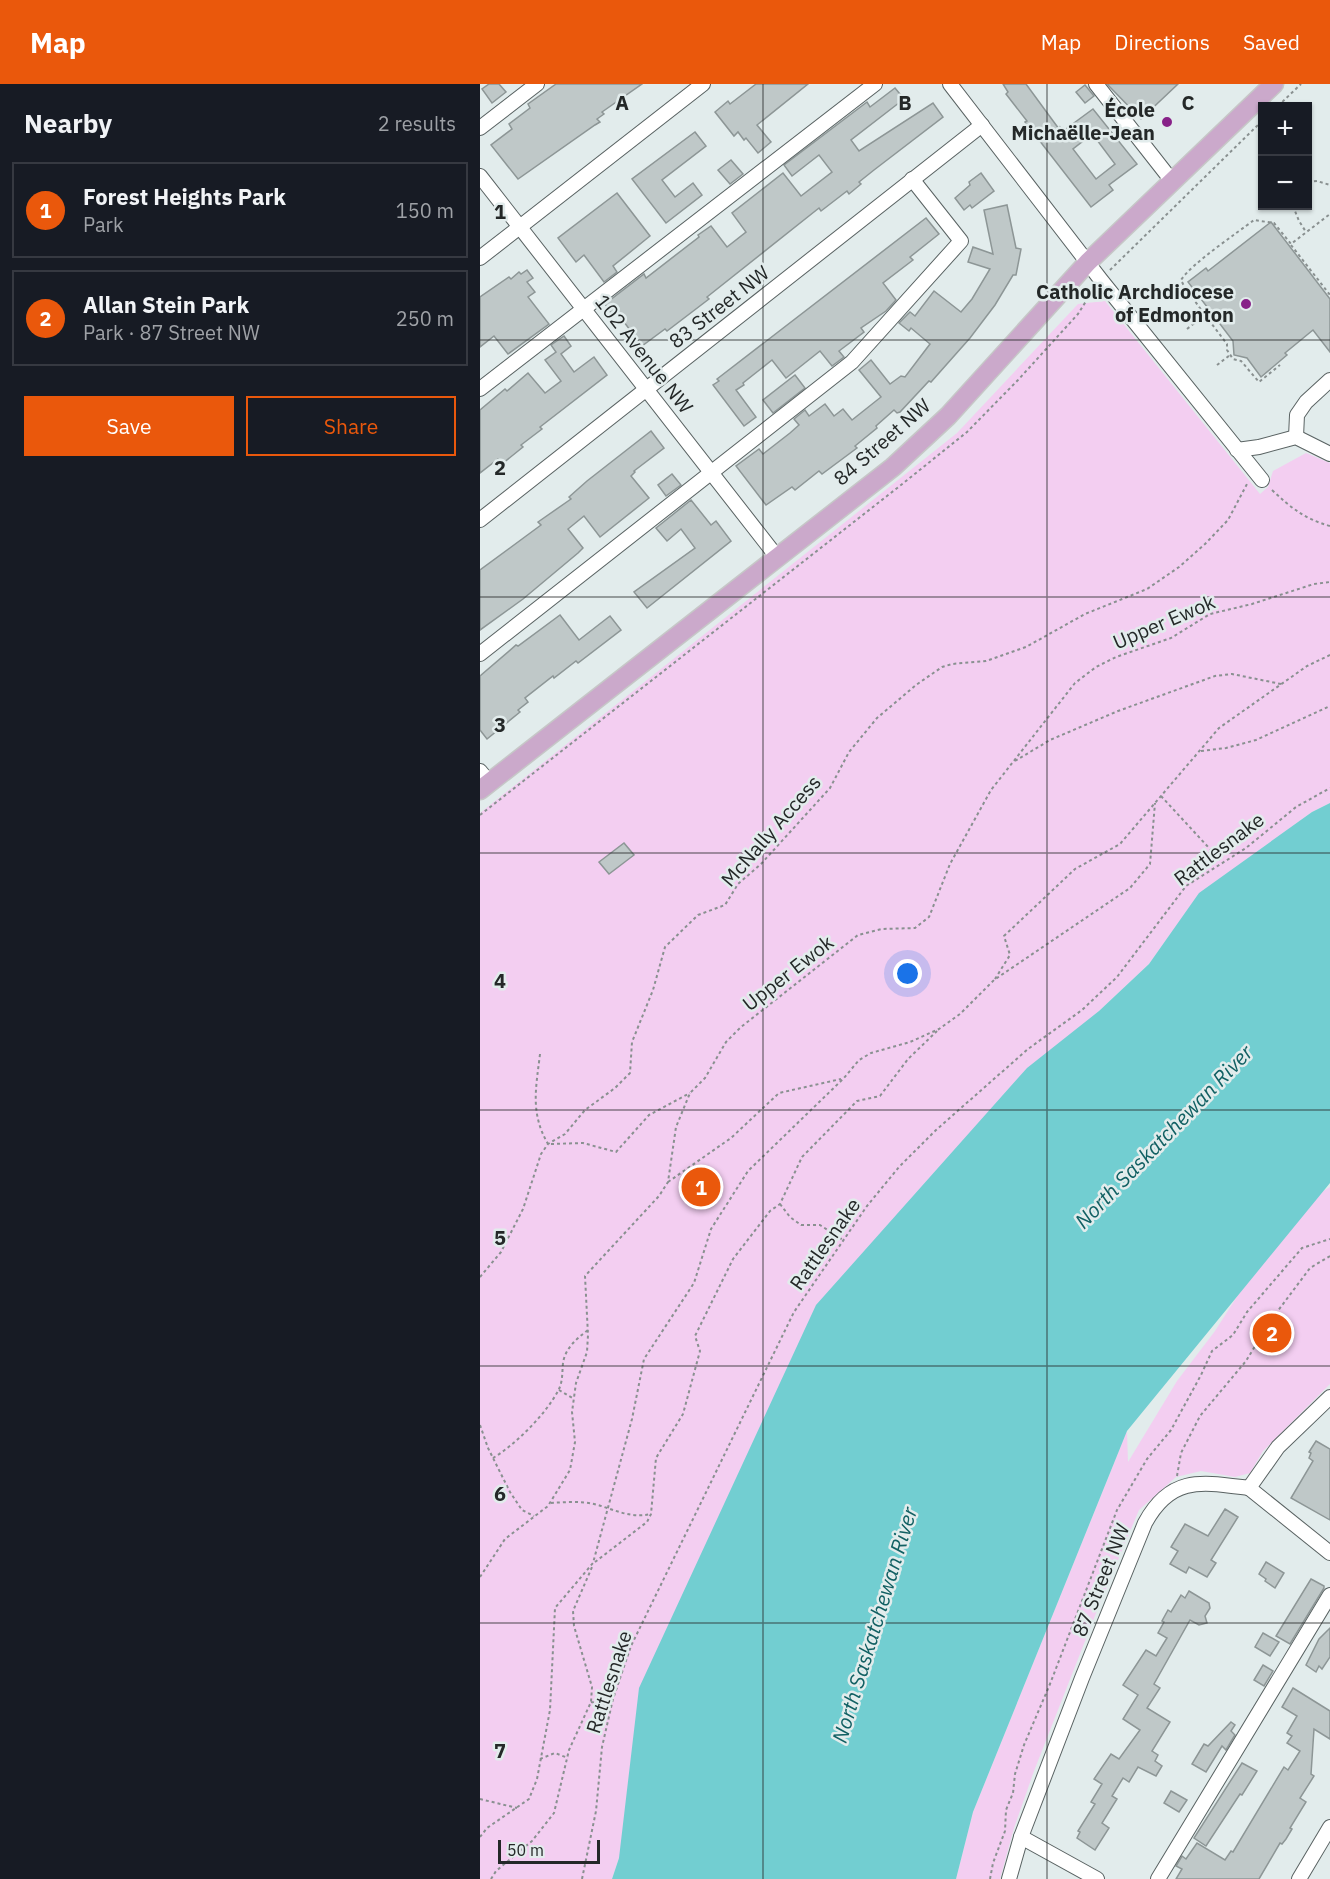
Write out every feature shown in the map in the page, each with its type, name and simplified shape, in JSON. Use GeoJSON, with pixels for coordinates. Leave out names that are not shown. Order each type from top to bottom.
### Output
{"type":"FeatureCollection","features":[{"type":"Feature","properties":{"kind":"main road","name":"84 Street NW"},"geometry":{"type":"LineString","coordinates":[[483,781],[893,467],[948,416],[1088,262],[1274,84]]}},
{"type":"Feature","properties":{"kind":"street"},"geometry":{"type":"LineString","coordinates":[[480,128],[537,84]]}},
{"type":"Feature","properties":{"kind":"street"},"geometry":{"type":"LineString","coordinates":[[480,258],[703,84]]}},
{"type":"Feature","properties":{"kind":"street"},"geometry":{"type":"LineString","coordinates":[[480,389],[875,84]]}},
{"type":"Feature","properties":{"kind":"street"},"geometry":{"type":"LineString","coordinates":[[950,84],[1262,480]]}},
{"type":"Feature","properties":{"kind":"street"},"geometry":{"type":"LineString","coordinates":[[1096,84],[1172,181]]}},
{"type":"Feature","properties":{"kind":"street","name":"83 Street NW"},"geometry":{"type":"LineString","coordinates":[[480,520],[982,125]]}},
{"type":"Feature","properties":{"kind":"street","name":"102 Avenue NW"},"geometry":{"type":"LineString","coordinates":[[480,176],[777,557]]}},
{"type":"Feature","properties":{"kind":"street"},"geometry":{"type":"LineString","coordinates":[[480,654],[852,362],[961,241],[912,179]]}},
{"type":"Feature","properties":{"kind":"street"},"geometry":{"type":"LineString","coordinates":[[1296,437],[1297,415],[1330,380]]}},
{"type":"Feature","properties":{"kind":"street"},"geometry":{"type":"LineString","coordinates":[[1237,450],[1296,437],[1330,454]]}},
{"type":"Feature","properties":{"kind":"street"},"geometry":{"type":"LineString","coordinates":[[1328,1404],[1278,1447],[1248,1488],[1330,1553]]}},
{"type":"Feature","properties":{"kind":"street","name":"87 Street NW"},"geometry":{"type":"LineString","coordinates":[[1010,1879],[1021,1837],[1082,1678],[1153,1508],[1175,1490],[1188,1484],[1209,1483],[1248,1488]]}},
{"type":"Feature","properties":{"kind":"street"},"geometry":{"type":"LineString","coordinates":[[1158,1879],[1330,1595]]}},
{"type":"Feature","properties":{"kind":"street"},"geometry":{"type":"LineString","coordinates":[[1299,1879],[1330,1827]]}},
{"type":"Feature","properties":{"kind":"street"},"geometry":{"type":"LineString","coordinates":[[1021,1837],[1097,1879]]}},
{"type":"Feature","properties":{"kind":"path"},"geometry":{"type":"LineString","coordinates":[[1282,102],[1301,84]]}},
{"type":"Feature","properties":{"kind":"path"},"geometry":{"type":"LineString","coordinates":[[1114,266],[1258,126]]}},
{"type":"Feature","properties":{"kind":"path"},"geometry":{"type":"LineString","coordinates":[[1312,182],[1330,185]]}},
{"type":"Feature","properties":{"kind":"path"},"geometry":{"type":"LineString","coordinates":[[1294,210],[1306,232]]}},
{"type":"Feature","properties":{"kind":"path"},"geometry":{"type":"LineString","coordinates":[[1291,244],[1330,214]]}},
{"type":"Feature","properties":{"kind":"path"},"geometry":{"type":"LineString","coordinates":[[1280,365],[1259,382],[1241,361],[1233,359],[1227,350],[1227,344],[1184,286],[1181,280],[1184,275],[1254,220],[1274,223],[1330,295]]}},
{"type":"Feature","properties":{"kind":"path"},"geometry":{"type":"LineString","coordinates":[[1187,329],[1205,315]]}},
{"type":"Feature","properties":{"kind":"path"},"geometry":{"type":"LineString","coordinates":[[1216,365],[1230,355]]}},
{"type":"Feature","properties":{"kind":"path","name":"McNally Access"},"geometry":{"type":"LineString","coordinates":[[480,1277],[501,1252],[523,1209],[541,1154],[548,1144],[565,1134],[585,1110],[615,1088],[630,1072],[632,1042],[653,990],[665,947],[698,915],[725,906],[738,884],[761,864],[830,788],[849,752],[877,718],[916,685],[942,667],[986,661],[1026,647],[1085,614],[1147,589],[1179,567],[1228,520],[1247,482],[1253,478],[1262,480]]}},
{"type":"Feature","properties":{"kind":"path"},"geometry":{"type":"LineString","coordinates":[[1262,480],[1285,502],[1311,520],[1330,526]]}},
{"type":"Feature","properties":{"kind":"path","name":"Upper Ewok"},"geometry":{"type":"LineString","coordinates":[[480,1577],[506,1539],[550,1503],[570,1470],[575,1442],[572,1412],[576,1383],[587,1352],[585,1276],[659,1196],[668,1182],[676,1127],[690,1092],[705,1078],[726,1042],[741,1027],[858,935],[882,928],[915,928],[929,917],[950,864],[991,790],[1074,683],[1096,667],[1116,657],[1171,638],[1210,614],[1252,604],[1314,584],[1330,582]]}},
{"type":"Feature","properties":{"kind":"path"},"geometry":{"type":"LineString","coordinates":[[994,980],[1010,955],[1004,936],[1075,869],[1120,844],[1219,728],[1307,666],[1330,655]]}},
{"type":"Feature","properties":{"kind":"path"},"geometry":{"type":"LineString","coordinates":[[1012,763],[1050,740],[1119,711],[1215,676],[1232,674],[1281,684]]}},
{"type":"Feature","properties":{"kind":"path"},"geometry":{"type":"LineString","coordinates":[[1200,751],[1226,748],[1256,740],[1330,706]]}},
{"type":"Feature","properties":{"kind":"path","name":"Rattlesnake"},"geometry":{"type":"LineString","coordinates":[[582,1879],[596,1811],[602,1747],[631,1646],[794,1311],[867,1206],[899,1167],[928,1137],[1028,1049],[1082,1010],[1117,978],[1186,886],[1246,848],[1296,807],[1330,788]]}},
{"type":"Feature","properties":{"kind":"path"},"geometry":{"type":"LineString","coordinates":[[1161,796],[1222,863]]}},
{"type":"Feature","properties":{"kind":"path"},"geometry":{"type":"LineString","coordinates":[[480,1837],[487,1828],[529,1799],[537,1779],[550,1710],[555,1608],[593,1563],[647,1522],[651,1514],[656,1458],[683,1414],[700,1351],[695,1336],[733,1259],[770,1211],[780,1204],[802,1157],[857,1101],[880,1096],[908,1059],[939,1029],[960,1014],[994,980],[1130,888],[1150,864],[1155,804]]}},
{"type":"Feature","properties":{"kind":"path"},"geometry":{"type":"LineString","coordinates":[[491,1879],[496,1871],[532,1841],[554,1813],[569,1750],[591,1702],[592,1687],[574,1626],[573,1611],[593,1563],[632,1419],[645,1359],[694,1283],[711,1229],[748,1171],[844,1078],[859,1060],[871,1053],[910,1042],[939,1029]]}},
{"type":"Feature","properties":{"kind":"path"},"geometry":{"type":"LineString","coordinates":[[540,1054],[536,1085],[536,1116],[538,1126],[548,1144],[583,1143],[616,1152],[650,1115],[690,1092]]}},
{"type":"Feature","properties":{"kind":"path"},"geometry":{"type":"LineString","coordinates":[[668,1182],[731,1137],[779,1093],[844,1078]]}},
{"type":"Feature","properties":{"kind":"path"},"geometry":{"type":"LineString","coordinates":[[780,1204],[790,1217],[801,1225],[820,1225],[843,1240]]}},
{"type":"Feature","properties":{"kind":"path"},"geometry":{"type":"LineString","coordinates":[[1175,1490],[1181,1453],[1200,1416],[1246,1361],[1271,1320],[1310,1269],[1330,1256]]}},
{"type":"Feature","properties":{"kind":"path"},"geometry":{"type":"LineString","coordinates":[[493,1458],[506,1450],[545,1410],[559,1390],[568,1350],[574,1341],[588,1330]]}},
{"type":"Feature","properties":{"kind":"path"},"geometry":{"type":"LineString","coordinates":[[559,1390],[574,1399]]}},
{"type":"Feature","properties":{"kind":"path"},"geometry":{"type":"LineString","coordinates":[[480,1425],[510,1492],[522,1510],[534,1516]]}},
{"type":"Feature","properties":{"kind":"path"},"geometry":{"type":"LineString","coordinates":[[550,1503],[593,1504],[641,1516],[651,1514]]}},
{"type":"Feature","properties":{"kind":"path"},"geometry":{"type":"LineString","coordinates":[[591,1702],[612,1706]]}},
{"type":"Feature","properties":{"kind":"path"},"geometry":{"type":"LineString","coordinates":[[540,1759],[555,1753],[568,1758]]}},
{"type":"Feature","properties":{"kind":"path"},"geometry":{"type":"LineString","coordinates":[[480,1799],[517,1808]]}},
{"type":"Feature","properties":{"kind":"shaded area"},"geometry":{"type":"Polygon","coordinates":[[[1105,301],[1260,494],[1268,487],[1273,471],[1306,453],[1330,463],[1330,803],[1312,812],[1200,893],[1149,964],[1099,1011],[619,1858],[612,1879],[480,1879],[480,813],[957,433],[1078,304],[1105,301]]]}},
{"type":"Feature","properties":{"kind":"shaded area"},"geometry":{"type":"Polygon","coordinates":[[[1330,1187],[1330,1384],[1263,1451],[1250,1473],[1235,1477],[1201,1471],[1176,1477],[1139,1510],[1034,1771],[1014,1828],[1000,1879],[956,1879],[973,1812],[1127,1431],[1128,1462],[1177,1381],[1215,1331],[1252,1273],[1315,1196],[1330,1187]]]}},
{"type":"Feature","properties":{"kind":"water","name":"North Saskatchewan River"},"geometry":{"type":"Polygon","coordinates":[[[1330,803],[1330,1183],[1127,1431],[973,1812],[956,1879],[612,1879],[619,1858],[639,1688],[816,1305],[1027,1068],[1099,1011],[1149,964],[1199,893],[1312,812],[1330,803]]]}},
{"type":"Feature","properties":{"kind":"building"},"geometry":{"type":"Polygon","coordinates":[[[489,84],[499,84],[506,92],[492,103],[482,89],[489,84]]]}},
{"type":"Feature","properties":{"kind":"building"},"geometry":{"type":"Polygon","coordinates":[[[556,84],[642,84],[602,112],[604,114],[597,119],[600,122],[518,179],[491,145],[512,129],[509,124],[530,108],[528,104],[556,84]]]}},
{"type":"Feature","properties":{"kind":"building"},"geometry":{"type":"Polygon","coordinates":[[[756,84],[808,84],[757,125],[771,142],[758,153],[738,132],[734,136],[715,112],[728,101],[730,104],[756,84]]]}},
{"type":"Feature","properties":{"kind":"building"},"geometry":{"type":"Polygon","coordinates":[[[1003,84],[1026,84],[1059,129],[1060,127],[1063,131],[1093,109],[1137,164],[1109,185],[1113,190],[1091,207],[1025,122],[1027,121],[1006,94],[1008,92],[1003,84]],[[1091,135],[1073,149],[1096,179],[1115,164],[1094,136],[1091,135]]]}},
{"type":"Feature","properties":{"kind":"building"},"geometry":{"type":"Polygon","coordinates":[[[1107,84],[1178,84],[1141,119],[1107,84]]]}},
{"type":"Feature","properties":{"kind":"building"},"geometry":{"type":"Polygon","coordinates":[[[1085,85],[1094,96],[1085,103],[1076,92],[1085,85]]]}},
{"type":"Feature","properties":{"kind":"building"},"geometry":{"type":"Polygon","coordinates":[[[895,88],[904,99],[851,140],[859,151],[933,103],[943,117],[859,182],[861,184],[849,194],[847,191],[821,211],[819,208],[707,297],[709,299],[667,331],[665,329],[642,346],[615,310],[611,313],[605,304],[644,274],[646,278],[711,226],[727,247],[746,232],[732,213],[783,173],[801,196],[832,172],[819,155],[792,176],[784,165],[867,102],[870,107],[895,88]]]}},
{"type":"Feature","properties":{"kind":"building"},"geometry":{"type":"Polygon","coordinates":[[[695,132],[706,146],[662,180],[675,197],[693,183],[702,195],[666,223],[632,179],[695,132]]]}},
{"type":"Feature","properties":{"kind":"building"},"geometry":{"type":"Polygon","coordinates":[[[731,160],[743,174],[730,184],[718,170],[731,160]]]}},
{"type":"Feature","properties":{"kind":"building"},"geometry":{"type":"Polygon","coordinates":[[[981,173],[994,191],[972,208],[970,205],[964,210],[955,198],[970,185],[969,182],[981,173]]]}},
{"type":"Feature","properties":{"kind":"building"},"geometry":{"type":"Polygon","coordinates":[[[617,193],[650,236],[613,266],[617,272],[604,282],[584,255],[576,262],[558,238],[617,193]]]}},
{"type":"Feature","properties":{"kind":"building"},"geometry":{"type":"Polygon","coordinates":[[[1007,205],[1016,248],[1021,249],[1016,275],[1013,275],[995,305],[970,338],[931,382],[929,381],[900,412],[897,413],[894,410],[876,426],[877,428],[855,446],[857,448],[822,474],[819,471],[795,490],[792,487],[766,505],[736,466],[759,449],[763,454],[790,433],[799,425],[794,419],[805,410],[809,416],[825,404],[834,416],[843,409],[852,420],[881,397],[859,370],[871,360],[890,384],[901,376],[905,377],[930,344],[911,328],[909,331],[899,323],[910,312],[915,316],[934,291],[961,312],[972,299],[990,269],[968,262],[973,247],[993,254],[984,210],[1007,205]]]}},
{"type":"Feature","properties":{"kind":"building"},"geometry":{"type":"Polygon","coordinates":[[[926,218],[939,234],[910,257],[913,260],[883,283],[896,300],[886,311],[861,328],[864,332],[839,351],[844,357],[832,366],[820,351],[786,378],[772,360],[743,383],[744,385],[736,390],[756,417],[744,426],[713,385],[719,381],[717,379],[926,218]]]}},
{"type":"Feature","properties":{"kind":"building","name":"Catholic Archdiocese of Edmonton"},"geometry":{"type":"Polygon","coordinates":[[[1271,222],[1330,299],[1330,352],[1313,330],[1261,377],[1247,358],[1234,355],[1233,341],[1188,282],[1206,268],[1208,271],[1271,222]]]}},
{"type":"Feature","properties":{"kind":"building"},"geometry":{"type":"Polygon","coordinates":[[[527,270],[533,278],[527,282],[535,292],[528,297],[549,324],[508,354],[494,336],[480,347],[480,297],[509,277],[511,279],[519,272],[521,274],[527,270]]]}},
{"type":"Feature","properties":{"kind":"building"},"geometry":{"type":"Polygon","coordinates":[[[564,336],[571,346],[561,354],[574,372],[594,357],[607,375],[540,427],[542,429],[502,464],[498,459],[480,473],[480,410],[528,373],[545,393],[561,381],[545,360],[556,352],[551,345],[564,336]]]}},
{"type":"Feature","properties":{"kind":"building"},"geometry":{"type":"Polygon","coordinates":[[[795,375],[805,388],[773,413],[763,400],[795,375]]]}},
{"type":"Feature","properties":{"kind":"building"},"geometry":{"type":"Polygon","coordinates":[[[651,431],[664,448],[634,471],[631,476],[649,498],[600,537],[584,516],[568,529],[583,548],[523,599],[480,630],[480,570],[541,525],[538,522],[571,499],[569,497],[587,481],[651,431]]]}},
{"type":"Feature","properties":{"kind":"building"},"geometry":{"type":"Polygon","coordinates":[[[672,474],[681,485],[666,496],[658,485],[672,474]]]}},
{"type":"Feature","properties":{"kind":"building"},"geometry":{"type":"Polygon","coordinates":[[[691,500],[711,525],[716,521],[731,541],[647,608],[634,592],[695,548],[681,529],[667,541],[656,528],[691,500]]]}},
{"type":"Feature","properties":{"kind":"building"},"geometry":{"type":"Polygon","coordinates":[[[560,615],[579,640],[610,616],[621,630],[578,663],[576,661],[554,678],[553,676],[525,698],[528,702],[518,710],[520,712],[487,739],[480,730],[480,676],[516,645],[518,646],[560,615]]]}},
{"type":"Feature","properties":{"kind":"building"},"geometry":{"type":"Polygon","coordinates":[[[624,843],[634,855],[609,874],[599,862],[624,843]]]}},
{"type":"Feature","properties":{"kind":"building"},"geometry":{"type":"Polygon","coordinates":[[[1316,1441],[1330,1449],[1330,1520],[1291,1498],[1313,1461],[1309,1458],[1311,1453],[1309,1452],[1316,1441]]]}},
{"type":"Feature","properties":{"kind":"building"},"geometry":{"type":"Polygon","coordinates":[[[1225,1509],[1238,1517],[1211,1560],[1216,1563],[1207,1577],[1189,1567],[1186,1573],[1170,1564],[1178,1551],[1171,1547],[1185,1524],[1208,1536],[1225,1509]]]}},
{"type":"Feature","properties":{"kind":"building"},"geometry":{"type":"Polygon","coordinates":[[[1266,1562],[1284,1573],[1275,1588],[1259,1574],[1266,1562]]]}},
{"type":"Feature","properties":{"kind":"building"},"geometry":{"type":"Polygon","coordinates":[[[1311,1579],[1324,1588],[1290,1644],[1276,1636],[1311,1579]]]}},
{"type":"Feature","properties":{"kind":"building"},"geometry":{"type":"Polygon","coordinates":[[[1189,1591],[1209,1603],[1210,1608],[1205,1616],[1207,1623],[1199,1625],[1190,1620],[1154,1684],[1160,1688],[1147,1708],[1170,1722],[1152,1751],[1158,1755],[1155,1761],[1162,1766],[1156,1776],[1138,1767],[1129,1782],[1123,1778],[1112,1796],[1117,1799],[1102,1823],[1109,1828],[1095,1850],[1077,1838],[1080,1832],[1078,1831],[1095,1804],[1091,1802],[1102,1784],[1094,1779],[1111,1754],[1119,1759],[1140,1730],[1123,1719],[1138,1695],[1123,1685],[1146,1650],[1156,1656],[1167,1638],[1158,1633],[1164,1622],[1162,1621],[1168,1610],[1171,1612],[1181,1595],[1185,1598],[1189,1591]]]}},
{"type":"Feature","properties":{"kind":"building"},"geometry":{"type":"Polygon","coordinates":[[[1330,1628],[1330,1657],[1322,1669],[1319,1666],[1316,1672],[1306,1665],[1319,1639],[1330,1628]]]}},
{"type":"Feature","properties":{"kind":"building"},"geometry":{"type":"Polygon","coordinates":[[[1263,1633],[1279,1642],[1270,1656],[1255,1647],[1263,1633]]]}},
{"type":"Feature","properties":{"kind":"building"},"geometry":{"type":"Polygon","coordinates":[[[1263,1665],[1273,1671],[1264,1686],[1254,1680],[1263,1665]]]}},
{"type":"Feature","properties":{"kind":"building"},"geometry":{"type":"Polygon","coordinates":[[[1293,1688],[1330,1711],[1330,1739],[1314,1729],[1311,1774],[1314,1776],[1300,1798],[1306,1802],[1286,1839],[1282,1844],[1280,1843],[1259,1879],[1176,1879],[1182,1869],[1176,1866],[1182,1856],[1186,1859],[1197,1843],[1225,1860],[1231,1851],[1233,1852],[1284,1767],[1288,1770],[1300,1751],[1287,1743],[1292,1736],[1287,1733],[1297,1716],[1282,1707],[1293,1688]]]}},
{"type":"Feature","properties":{"kind":"building"},"geometry":{"type":"Polygon","coordinates":[[[1231,1722],[1235,1725],[1231,1731],[1235,1735],[1226,1750],[1222,1746],[1206,1772],[1192,1764],[1204,1744],[1208,1746],[1231,1722]]]}},
{"type":"Feature","properties":{"kind":"building"},"geometry":{"type":"Polygon","coordinates":[[[1242,1763],[1257,1771],[1206,1846],[1194,1838],[1242,1763]]]}},
{"type":"Feature","properties":{"kind":"building"},"geometry":{"type":"Polygon","coordinates":[[[1171,1791],[1187,1800],[1179,1812],[1164,1803],[1171,1791]]]}},
{"type":"Feature","properties":{"kind":"place","name":"École Michaëlle-Jean"},"geometry":{"type":"Point","coordinates":[1167,122]}},
{"type":"Feature","properties":{"kind":"place","name":"Catholic Archdiocese of Edmonton"},"geometry":{"type":"Point","coordinates":[1246,304]}},
{"type":"Feature","properties":{"kind":"place","name":"Forest Heights Park"},"geometry":{"type":"Point","coordinates":[701,1187]}},
{"type":"Feature","properties":{"kind":"place","name":"Allan Stein Park"},"geometry":{"type":"Point","coordinates":[1272,1333]}}]}
